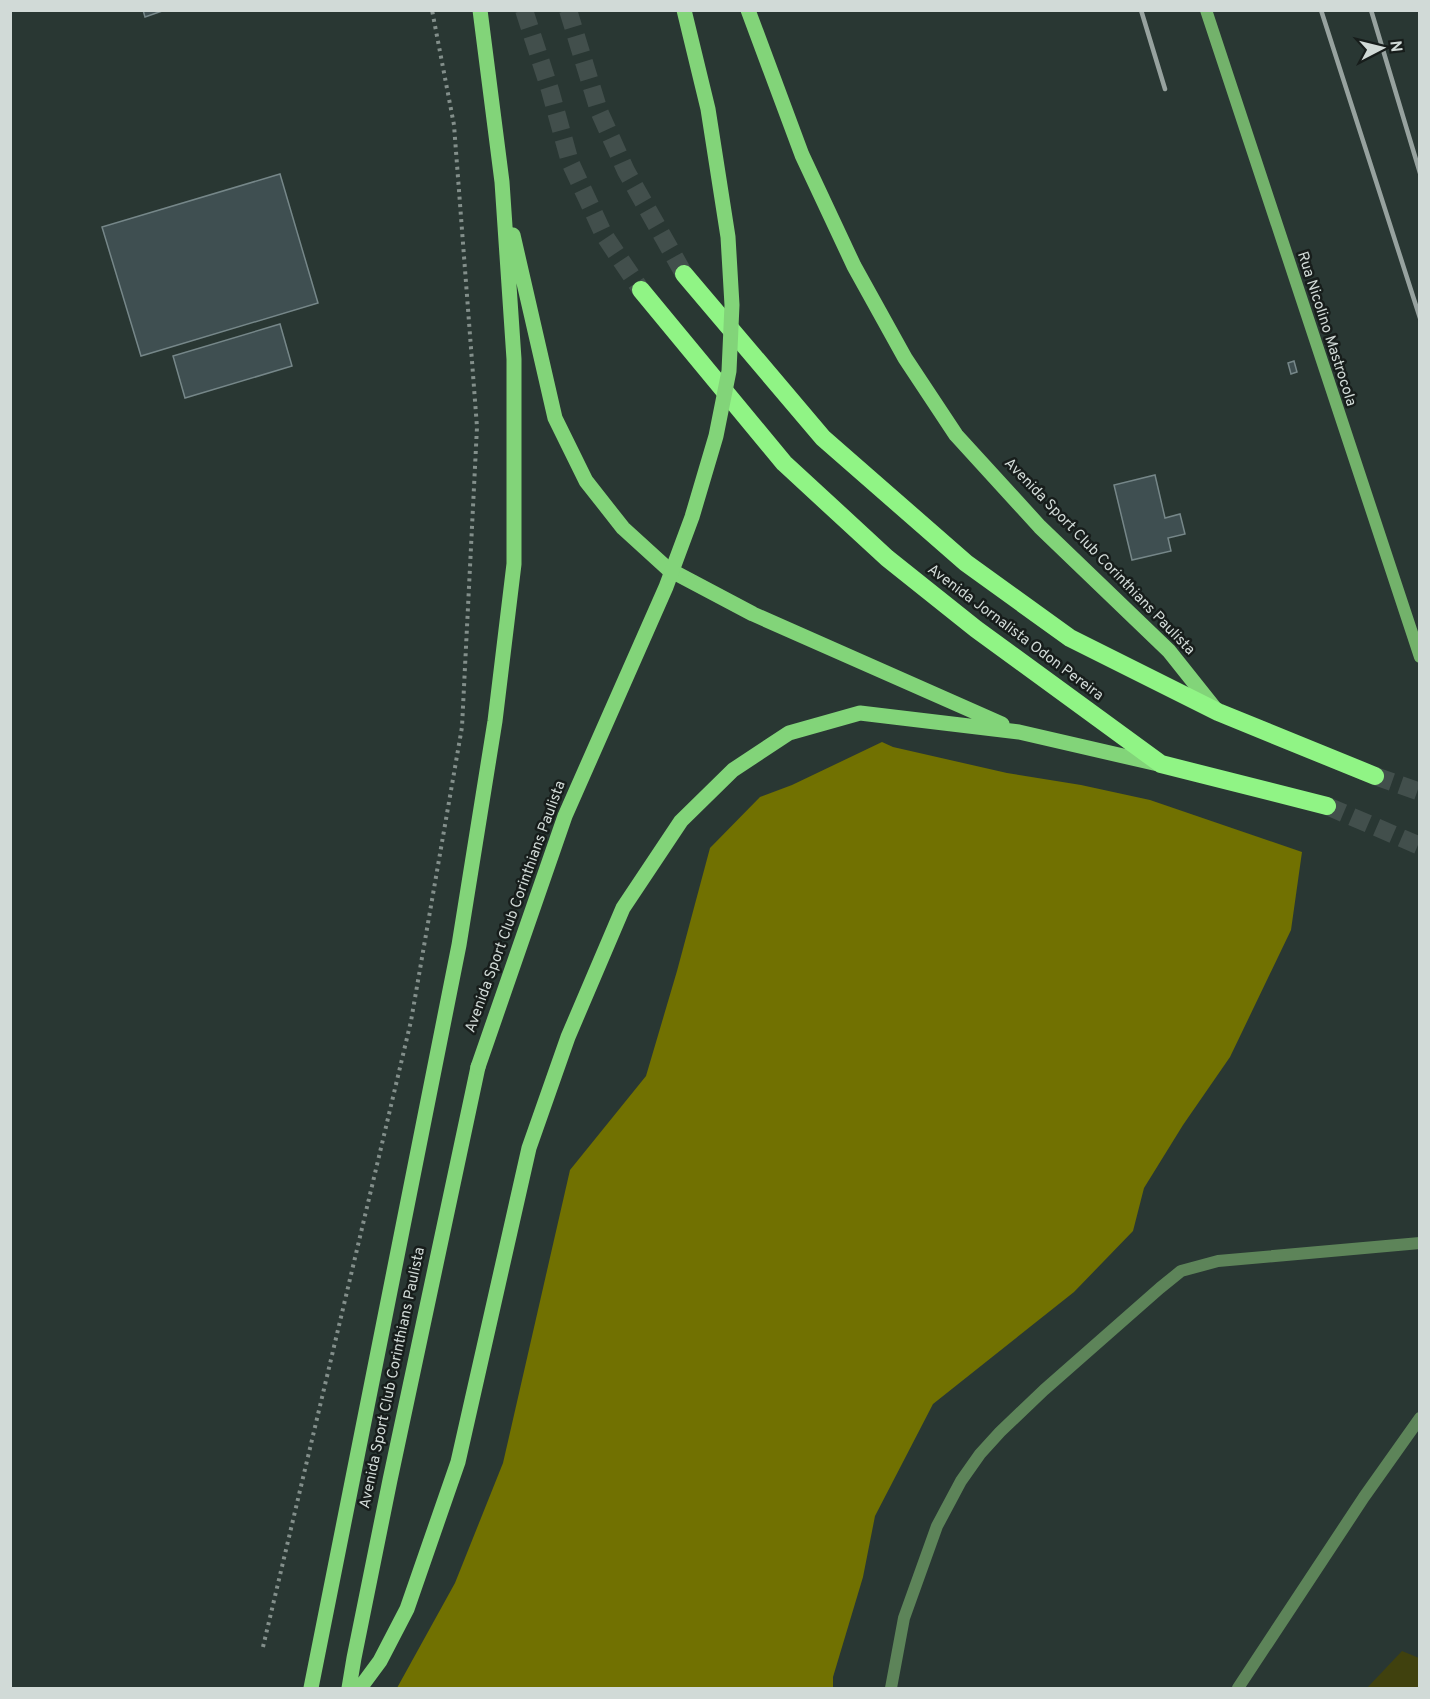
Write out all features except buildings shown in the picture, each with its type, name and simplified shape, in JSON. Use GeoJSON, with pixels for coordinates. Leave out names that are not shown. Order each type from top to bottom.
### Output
{"type":"FeatureCollection","features":[{"type":"Feature","properties":{"kind":"highway","name":"Avenida Jornalista Odon Pereira"},"geometry":{"type":"LineString","coordinates":[[684,274],[824,438],[966,563],[1070,638],[1218,712],[1375,776]]}},
{"type":"Feature","properties":{"kind":"highway","name":"Avenida Jornalista Odon Pereira"},"geometry":{"type":"LineString","coordinates":[[641,290],[784,463],[887,558],[976,629],[1161,764],[1327,806]]}},
{"type":"Feature","properties":{"kind":"main road","name":"Avenida Sport Club Corinthians Paulista"},"geometry":{"type":"LineString","coordinates":[[311,1689],[459,945],[495,721],[514,564],[514,359],[502,182],[480,10]]}},
{"type":"Feature","properties":{"kind":"main road","name":"Avenida Sport Club Corinthians Paulista"},"geometry":{"type":"LineString","coordinates":[[349,1689],[390,1480],[478,1067],[565,816],[666,587],[692,517],[716,436],[729,371],[732,305],[728,237],[708,109],[684,10]]}},
{"type":"Feature","properties":{"kind":"main road","name":"Avenida Sport Club Corinthians Paulista"},"geometry":{"type":"LineString","coordinates":[[748,10],[802,155],[854,266],[905,358],[956,435],[1032,519],[1169,651],[1218,712]]}},
{"type":"Feature","properties":{"kind":"main road"},"geometry":{"type":"LineString","coordinates":[[502,182],[530,315],[555,418],[586,481],[623,528],[668,569],[753,614],[1019,732]]}},
{"type":"Feature","properties":{"kind":"main road"},"geometry":{"type":"LineString","coordinates":[[360,1689],[380,1661],[407,1609],[458,1462],[529,1148],[568,1037],[623,908],[681,821],[733,770],[789,733],[860,713],[1019,732],[1161,764]]}},
{"type":"Feature","properties":{"kind":"street","name":"Rua Nicolino Mastrocola"},"geometry":{"type":"LineString","coordinates":[[1206,10],[1419,657]]}},
{"type":"Feature","properties":{"kind":"lane"},"geometry":{"type":"LineString","coordinates":[[891,1689],[904,1618],[937,1526],[961,1481],[980,1454],[1000,1432],[1160,1288],[1181,1271],[1218,1261],[1419,1243]]}},
{"type":"Feature","properties":{"kind":"lane"},"geometry":{"type":"LineString","coordinates":[[1238,1689],[1364,1497],[1419,1418]]}},
{"type":"Feature","properties":{"kind":"path"},"geometry":{"type":"LineString","coordinates":[[262,1647],[411,1021],[462,727],[477,427],[454,125],[432,10]]}},
{"type":"Feature","properties":{"kind":"shaded area"},"geometry":{"type":"Polygon","coordinates":[[[882,742],[893,747],[1007,773],[1081,785],[1150,800],[1302,852],[1291,930],[1230,1057],[1183,1125],[1144,1188],[1133,1231],[1074,1292],[933,1404],[875,1516],[863,1577],[833,1677],[833,1688],[397,1688],[455,1583],[503,1463],[570,1170],[646,1076],[710,848],[760,797],[792,785],[882,742]]]}},
{"type":"Feature","properties":{"kind":"shaded area"},"geometry":{"type":"Polygon","coordinates":[[[1402,1651],[1419,1658],[1419,1688],[1367,1688],[1402,1651]]]}},
{"type":"Feature","properties":{"kind":"tunnel"},"geometry":{"type":"LineString","coordinates":[[524,10],[570,162],[604,235],[641,290]]}},
{"type":"Feature","properties":{"kind":"tunnel"},"geometry":{"type":"LineString","coordinates":[[568,10],[599,111],[626,171],[684,274]]}},
{"type":"Feature","properties":{"kind":"tunnel"},"geometry":{"type":"LineString","coordinates":[[1375,776],[1420,792]]}},
{"type":"Feature","properties":{"kind":"tunnel"},"geometry":{"type":"LineString","coordinates":[[1327,806],[1420,846]]}},
{"type":"Feature","properties":{"kind":"railway"},"geometry":{"type":"LineString","coordinates":[[1141,10],[1165,89]]}},
{"type":"Feature","properties":{"kind":"railway"},"geometry":{"type":"LineString","coordinates":[[1321,10],[1420,318]]}},
{"type":"Feature","properties":{"kind":"railway"},"geometry":{"type":"LineString","coordinates":[[1371,10],[1420,173]]}}]}
